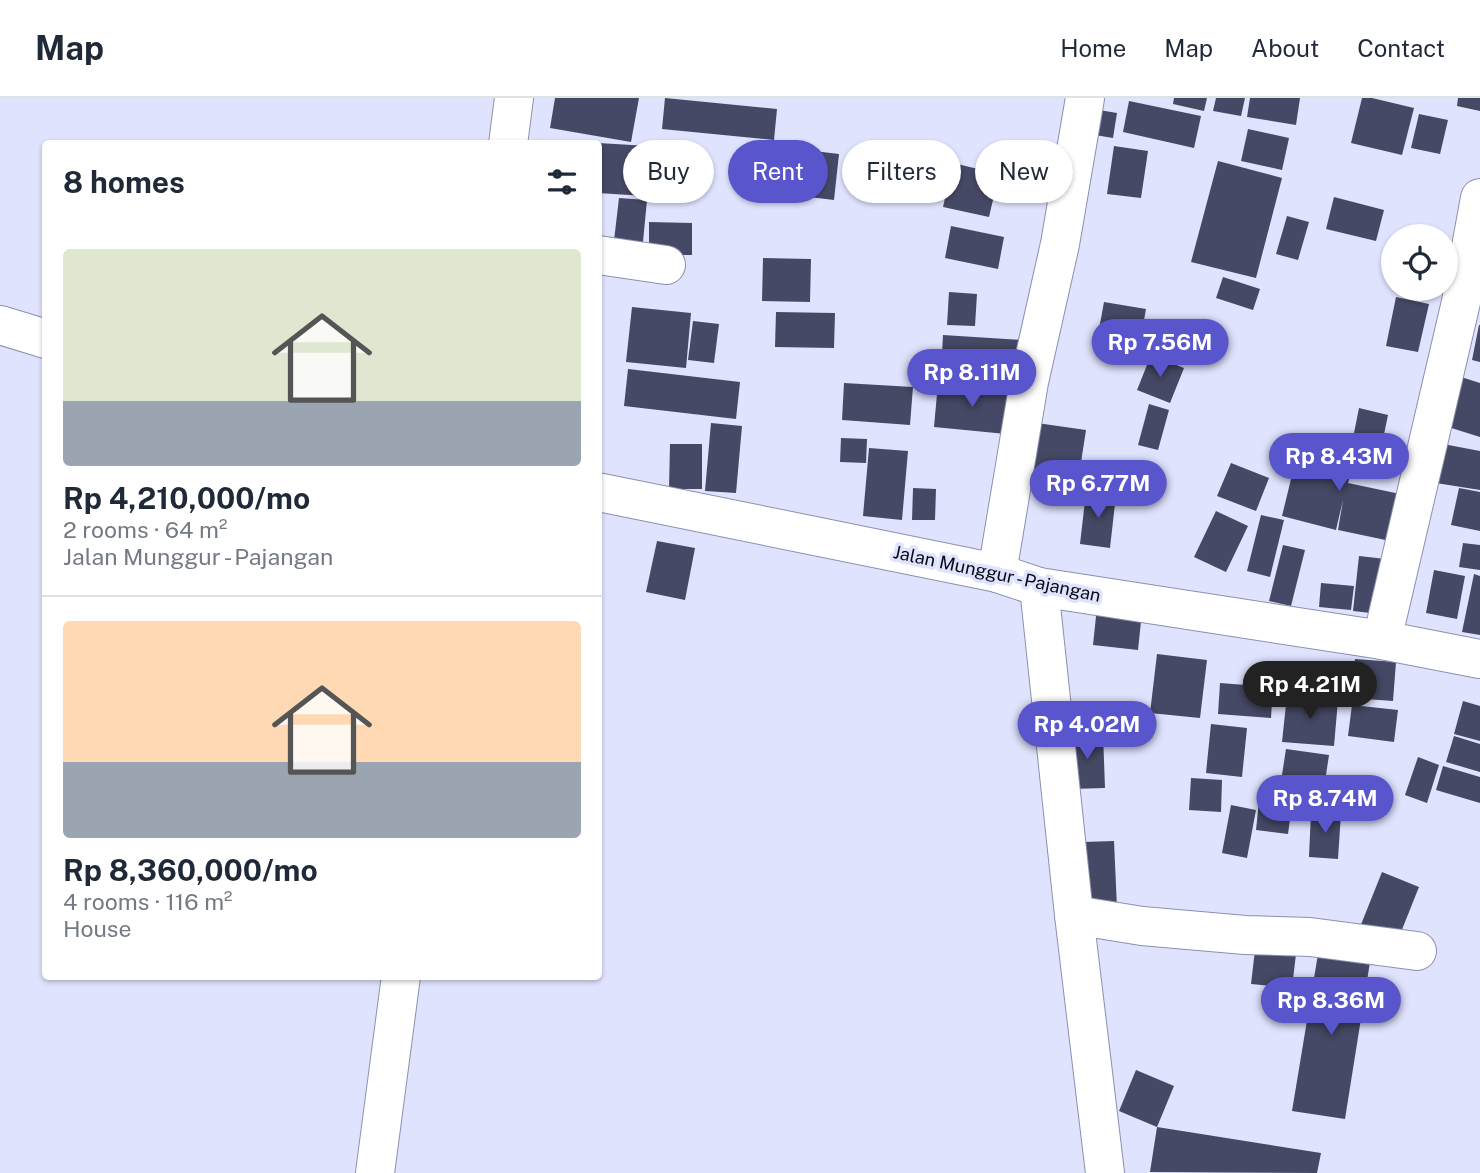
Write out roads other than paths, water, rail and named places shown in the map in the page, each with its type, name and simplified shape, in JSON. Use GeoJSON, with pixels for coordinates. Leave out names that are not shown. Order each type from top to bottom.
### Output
{"type":"FeatureCollection","features":[{"type":"Feature","properties":{"kind":"street"},"geometry":{"type":"LineString","coordinates":[[509,140],[514,98]]}},
{"type":"Feature","properties":{"kind":"street"},"geometry":{"type":"LineString","coordinates":[[997,573],[1029,382],[1060,244],[1085,98]]}},
{"type":"Feature","properties":{"kind":"street"},"geometry":{"type":"LineString","coordinates":[[1382,640],[1461,302],[1480,201]]}},
{"type":"Feature","properties":{"kind":"street"},"geometry":{"type":"LineString","coordinates":[[602,256],[666,265]]}},
{"type":"Feature","properties":{"kind":"street"},"geometry":{"type":"LineString","coordinates":[[0,325],[42,338]]}},
{"type":"Feature","properties":{"kind":"street","name":"Jalan Munggur - Pajangan"},"geometry":{"type":"LineString","coordinates":[[602,493],[997,573],[1039,587],[1382,640],[1480,659]]}},
{"type":"Feature","properties":{"kind":"street"},"geometry":{"type":"LineString","coordinates":[[1039,587],[1105,1173]]}},
{"type":"Feature","properties":{"kind":"street"},"geometry":{"type":"LineString","coordinates":[[1074,915],[1143,926],[1245,936],[1310,937],[1417,951]]}},
{"type":"Feature","properties":{"kind":"street"},"geometry":{"type":"LineString","coordinates":[[375,1173],[400,980]]}}]}
